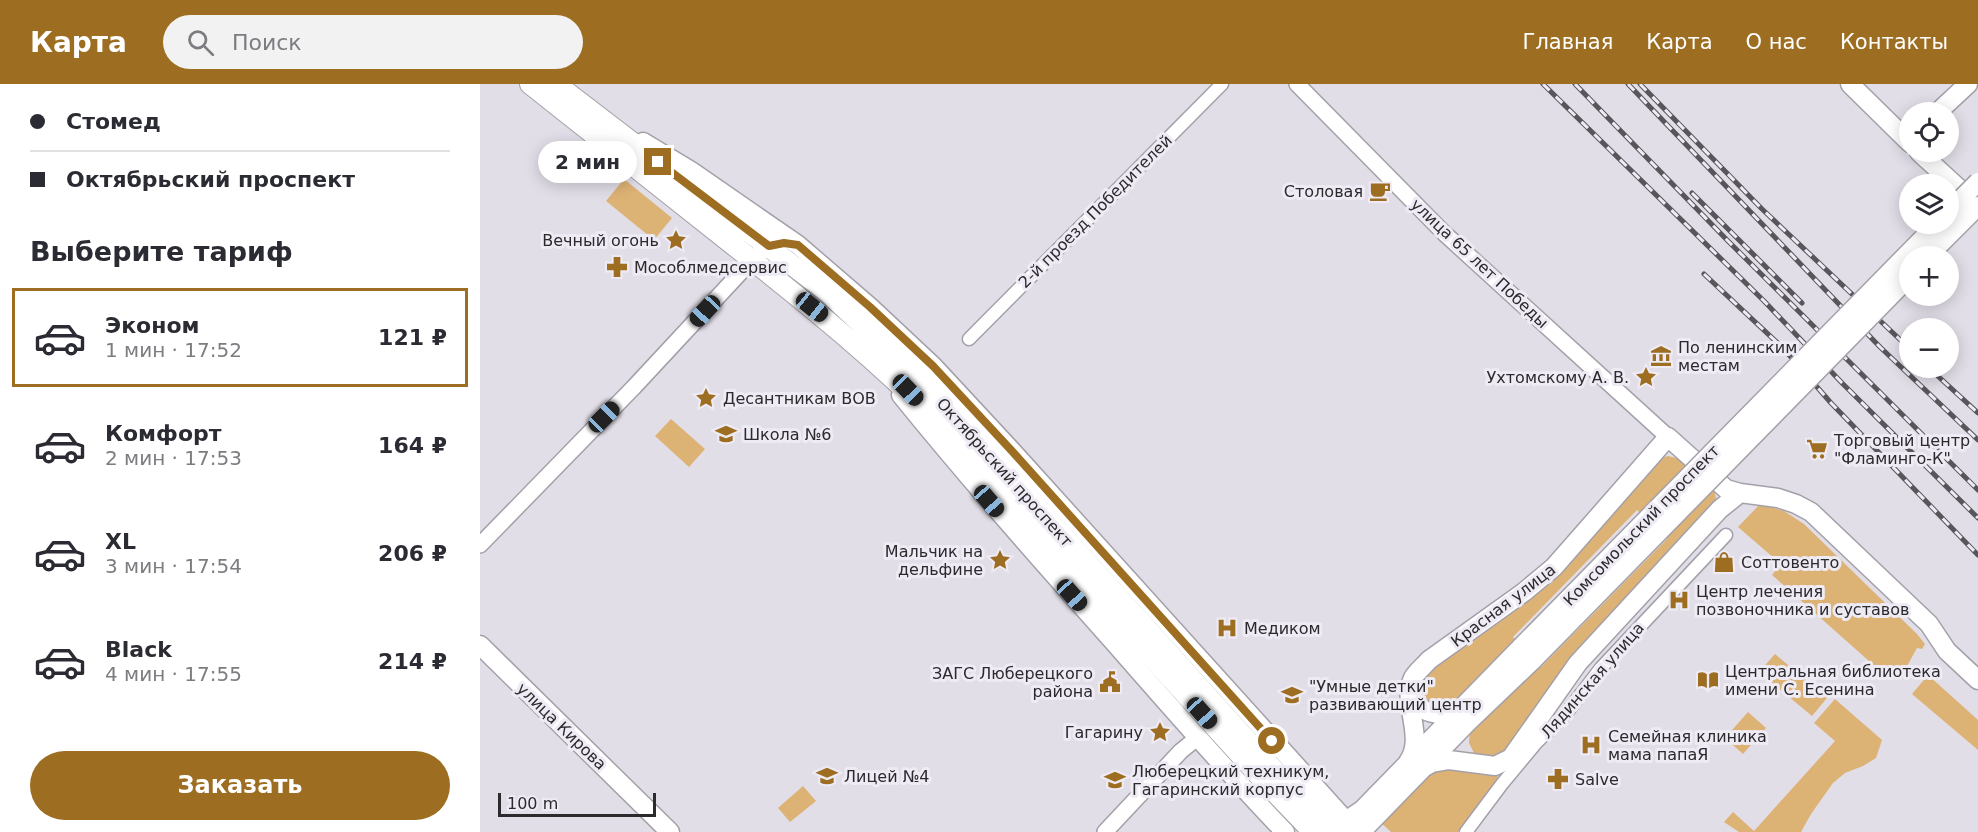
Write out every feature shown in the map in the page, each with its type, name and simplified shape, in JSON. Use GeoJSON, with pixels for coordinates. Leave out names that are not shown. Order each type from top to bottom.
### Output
{"type":"FeatureCollection","features":[{"type":"Feature","properties":{"kind":"main road","name":"Октябрьский проспект"},"geometry":{"type":"LineString","coordinates":[[530,84],[752,260],[908,390],[1268,775],[1337,825]]}},
{"type":"Feature","properties":{"kind":"main road","name":"Октябрьский проспект"},"geometry":{"type":"LineString","coordinates":[[556,84],[826,291],[920,379],[974,436],[1268,775],[1313,832]]}},
{"type":"Feature","properties":{"kind":"main road"},"geometry":{"type":"LineString","coordinates":[[1850,84],[1899,132]]}},
{"type":"Feature","properties":{"kind":"main road"},"geometry":{"type":"LineString","coordinates":[[1949,102],[1968,84]]}},
{"type":"Feature","properties":{"kind":"main road"},"geometry":{"type":"LineString","coordinates":[[583,105],[691,171],[798,245],[870,307],[933,366],[969,404],[1337,825],[1356,832]]}},
{"type":"Feature","properties":{"kind":"main road"},"geometry":{"type":"LineString","coordinates":[[1930,162],[1978,206],[1938,246]]}},
{"type":"Feature","properties":{"kind":"main road"},"geometry":{"type":"LineString","coordinates":[[1959,201],[1978,182]]}},
{"type":"Feature","properties":{"kind":"main road","name":"Комсомольский проспект"},"geometry":{"type":"LineString","coordinates":[[1527,653],[1927,234]]}},
{"type":"Feature","properties":{"kind":"main road","name":"Комсомольский проспект"},"geometry":{"type":"LineString","coordinates":[[1361,832],[1416,765],[1466,714],[1899,287]]}},
{"type":"Feature","properties":{"kind":"main road"},"geometry":{"type":"LineString","coordinates":[[865,352],[961,470],[1240,786],[1286,832]]}},
{"type":"Feature","properties":{"kind":"main road"},"geometry":{"type":"LineString","coordinates":[[1668,437],[1723,488],[1740,494],[1778,498],[1811,512],[1929,624],[1947,651],[1978,680]]}},
{"type":"Feature","properties":{"kind":"main road","name":"Красная улица"},"geometry":{"type":"LineString","coordinates":[[1411,690],[1414,676],[1429,660],[1524,592],[1554,567],[1668,437]]}},
{"type":"Feature","properties":{"kind":"main road","name":"Лядинская улица"},"geometry":{"type":"LineString","coordinates":[[1480,765],[1496,766],[1511,758],[1564,682],[1592,647],[1720,509],[1740,494]]}},
{"type":"Feature","properties":{"kind":"main road","name":"улица Кирова"},"geometry":{"type":"LineString","coordinates":[[480,645],[670,832]]}},
{"type":"Feature","properties":{"kind":"main road"},"geometry":{"type":"LineString","coordinates":[[1411,690],[1414,700],[1428,712],[1445,714],[1455,711],[1466,714],[1465,748],[1471,759],[1480,765]]}},
{"type":"Feature","properties":{"kind":"main road"},"geometry":{"type":"LineString","coordinates":[[1411,690],[1415,744],[1413,755],[1416,765],[1449,760],[1480,765]]}},
{"type":"Feature","properties":{"kind":"main road","name":"Комсомольский проспект"},"geometry":{"type":"LineString","coordinates":[[1337,825],[1362,810],[1416,765]]}},
{"type":"Feature","properties":{"kind":"street","name":"2-й проезд Победителей"},"geometry":{"type":"LineString","coordinates":[[969,339],[1222,84]]}},
{"type":"Feature","properties":{"kind":"street","name":"улица 65 лет Победы"},"geometry":{"type":"LineString","coordinates":[[1297,84],[1445,234],[1668,437]]}},
{"type":"Feature","properties":{"kind":"street"},"geometry":{"type":"LineString","coordinates":[[480,545],[634,387],[752,260],[769,246],[784,243],[798,245]]}},
{"type":"Feature","properties":{"kind":"street","name":"Лядинская улица"},"geometry":{"type":"LineString","coordinates":[[1466,832],[1502,784],[1536,743],[1568,711],[1601,668],[1726,535]]}},
{"type":"Feature","properties":{"kind":"street"},"geometry":{"type":"LineString","coordinates":[[1105,832],[1181,751],[1197,738]]}},
{"type":"Feature","properties":{"kind":"shaded area"},"geometry":{"type":"Polygon","coordinates":[[[624,179],[672,218],[654,240],[606,201],[624,179]]]}},
{"type":"Feature","properties":{"kind":"shaded area"},"geometry":{"type":"Polygon","coordinates":[[[671,419],[705,449],[689,467],[655,436],[671,419]]]}},
{"type":"Feature","properties":{"kind":"shaded area"},"geometry":{"type":"Polygon","coordinates":[[[1668,456],[1680,459],[1714,489],[1715,505],[1499,759],[1475,755],[1469,743],[1470,730],[1538,661],[1541,667],[1667,539],[1637,510],[1513,637],[1517,641],[1450,708],[1420,701],[1419,679],[1528,596],[1660,458],[1668,456]]]}},
{"type":"Feature","properties":{"kind":"shaded area"},"geometry":{"type":"Polygon","coordinates":[[[1760,504],[1784,511],[1804,524],[1917,634],[1925,644],[1922,649],[1917,648],[1901,677],[1895,674],[1887,677],[1772,575],[1781,564],[1738,527],[1760,504]]]}},
{"type":"Feature","properties":{"kind":"shaded area"},"geometry":{"type":"Polygon","coordinates":[[[1775,654],[1827,698],[1812,716],[1759,672],[1775,654]]]}},
{"type":"Feature","properties":{"kind":"shaded area"},"geometry":{"type":"Polygon","coordinates":[[[1928,675],[1978,720],[1978,750],[1912,694],[1928,675]]]}},
{"type":"Feature","properties":{"kind":"shaded area"},"geometry":{"type":"Polygon","coordinates":[[[1835,699],[1882,740],[1876,758],[1845,773],[1833,783],[1801,832],[1739,832],[1724,822],[1733,812],[1754,831],[1835,741],[1814,723],[1835,699]]]}},
{"type":"Feature","properties":{"kind":"shaded area"},"geometry":{"type":"Polygon","coordinates":[[[1748,712],[1766,728],[1743,754],[1725,738],[1748,712]]]}},
{"type":"Feature","properties":{"kind":"shaded area"},"geometry":{"type":"Polygon","coordinates":[[[1434,768],[1496,772],[1498,778],[1458,832],[1391,832],[1379,821],[1434,768]]]}},
{"type":"Feature","properties":{"kind":"shaded area"},"geometry":{"type":"Polygon","coordinates":[[[803,786],[816,801],[790,822],[778,808],[803,786]]]}},
{"type":"Feature","properties":{"kind":"railway"},"geometry":{"type":"LineString","coordinates":[[1543,84],[1764,301],[1843,384],[1978,518]]}},
{"type":"Feature","properties":{"kind":"railway"},"geometry":{"type":"LineString","coordinates":[[1575,84],[1729,242],[1978,490]]}},
{"type":"Feature","properties":{"kind":"railway"},"geometry":{"type":"LineString","coordinates":[[1628,84],[1880,347],[1978,440]]}},
{"type":"Feature","properties":{"kind":"railway"},"geometry":{"type":"LineString","coordinates":[[1640,84],[1762,209],[1899,339]]}},
{"type":"Feature","properties":{"kind":"railway"},"geometry":{"type":"LineString","coordinates":[[1692,193],[1802,303]]}},
{"type":"Feature","properties":{"kind":"railway"},"geometry":{"type":"LineString","coordinates":[[1704,274],[1784,349],[1831,403],[1978,555]]}},
{"type":"Feature","properties":{"kind":"railway"},"geometry":{"type":"LineString","coordinates":[[1940,378],[1978,413]]}},
{"type":"Feature","properties":{"kind":"place","name":"Столовая"},"geometry":{"type":"Point","coordinates":[1380,191]}},
{"type":"Feature","properties":{"kind":"place","name":"Вечный огонь"},"geometry":{"type":"Point","coordinates":[676,240]}},
{"type":"Feature","properties":{"kind":"place","name":"Мособлмедсервис"},"geometry":{"type":"Point","coordinates":[617,267]}},
{"type":"Feature","properties":{"kind":"place","name":"По ленинским местам"},"geometry":{"type":"Point","coordinates":[1661,356]}},
{"type":"Feature","properties":{"kind":"place","name":"Ухтомскому А. В."},"geometry":{"type":"Point","coordinates":[1646,377]}},
{"type":"Feature","properties":{"kind":"place","name":"Десантникам ВОВ"},"geometry":{"type":"Point","coordinates":[706,398]}},
{"type":"Feature","properties":{"kind":"place","name":"Школа №6"},"geometry":{"type":"Point","coordinates":[726,434]}},
{"type":"Feature","properties":{"kind":"place","name":"Торговый центр \"Фламинго-К\""},"geometry":{"type":"Point","coordinates":[1817,449]}},
{"type":"Feature","properties":{"kind":"place","name":"Мальчик на дельфине"},"geometry":{"type":"Point","coordinates":[1000,560]}},
{"type":"Feature","properties":{"kind":"place","name":"Соттовенто"},"geometry":{"type":"Point","coordinates":[1724,562]}},
{"type":"Feature","properties":{"kind":"place","name":"Центр лечения позвоночника и суставов"},"geometry":{"type":"Point","coordinates":[1679,600]}},
{"type":"Feature","properties":{"kind":"place","name":"Медиком"},"geometry":{"type":"Point","coordinates":[1227,628]}},
{"type":"Feature","properties":{"kind":"place","name":"Центральная библиотека имени С. Есенина"},"geometry":{"type":"Point","coordinates":[1708,680]}},
{"type":"Feature","properties":{"kind":"place","name":"ЗАГС Люберецкого района"},"geometry":{"type":"Point","coordinates":[1110,682]}},
{"type":"Feature","properties":{"kind":"place","name":"\"Умные детки\" развивающий центр"},"geometry":{"type":"Point","coordinates":[1292,695]}},
{"type":"Feature","properties":{"kind":"place","name":"Гагарину"},"geometry":{"type":"Point","coordinates":[1160,732]}},
{"type":"Feature","properties":{"kind":"place","name":"Семейная клиника мама папаЯ"},"geometry":{"type":"Point","coordinates":[1591,745]}},
{"type":"Feature","properties":{"kind":"place","name":"Лицей №4"},"geometry":{"type":"Point","coordinates":[827,776]}},
{"type":"Feature","properties":{"kind":"place","name":"Salve"},"geometry":{"type":"Point","coordinates":[1558,779]}},
{"type":"Feature","properties":{"kind":"place","name":"Люберецкий техникум, Гагаринский корпус"},"geometry":{"type":"Point","coordinates":[1115,780]}},
{"type":"Feature","properties":{"kind":"route"},"geometry":{"type":"LineString","coordinates":[[658,162],[769,246],[784,243],[798,245],[870,307],[933,366],[1272,741]]}}]}
